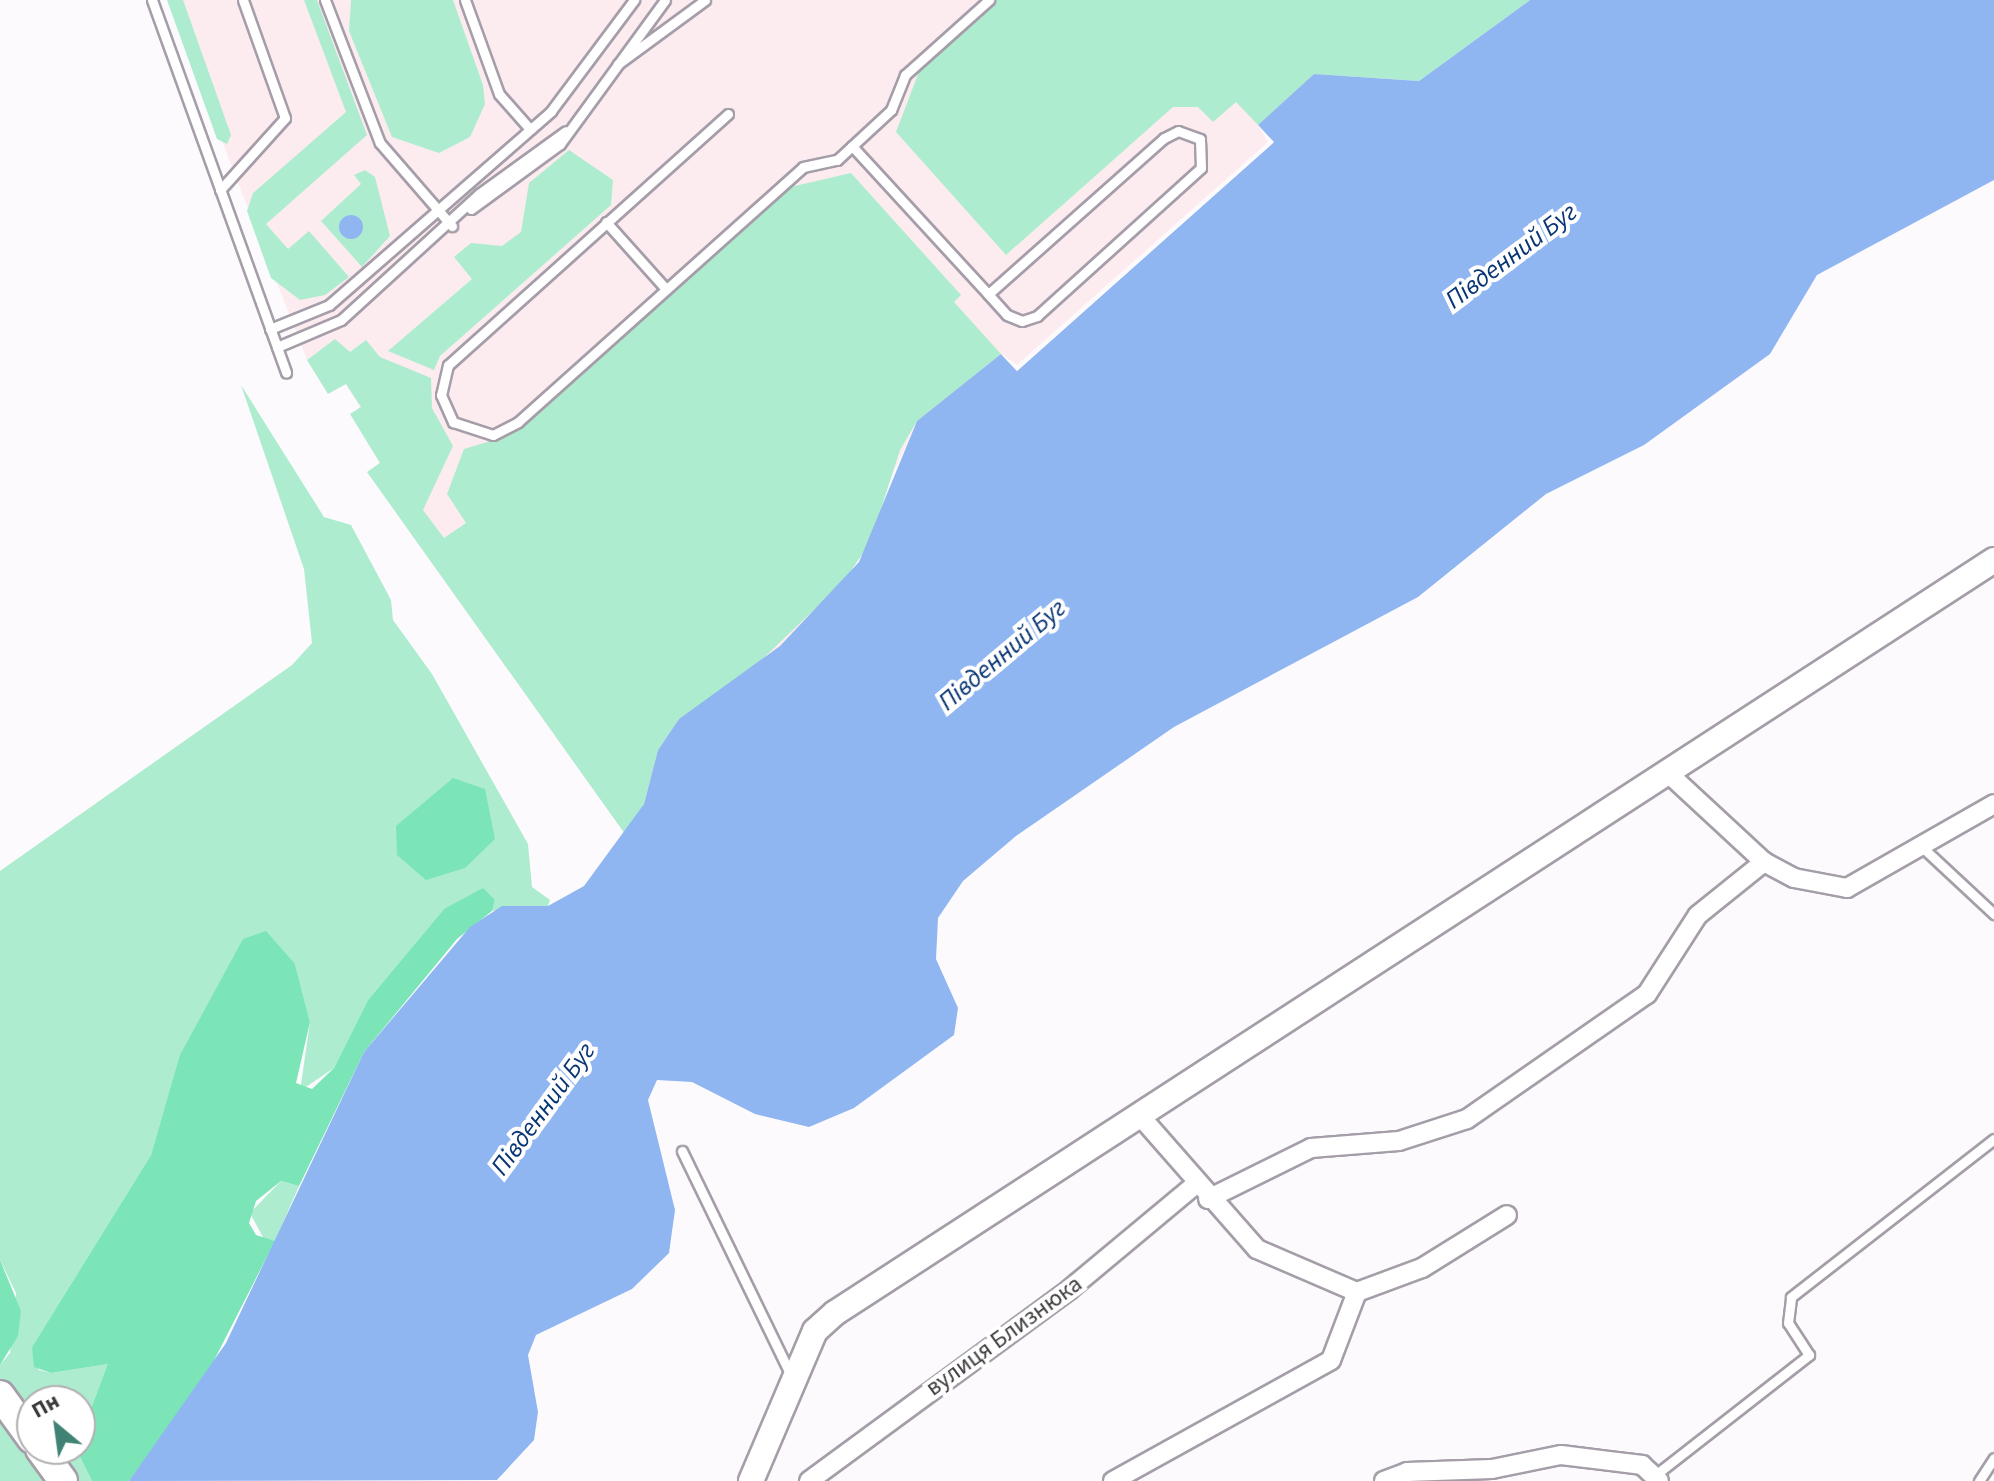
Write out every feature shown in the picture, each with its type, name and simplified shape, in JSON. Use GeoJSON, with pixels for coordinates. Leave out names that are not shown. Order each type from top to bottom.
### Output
{"type":"FeatureCollection","features":[{"type":"Feature","properties":{"kind":"main road"},"geometry":{"type":"LineString","coordinates":[[0,1395],[16,1417]]}},
{"type":"Feature","properties":{"kind":"street"},"geometry":{"type":"LineString","coordinates":[[751,1481],[815,1331],[835,1313],[1994,560]]}},
{"type":"Feature","properties":{"kind":"street"},"geometry":{"type":"LineString","coordinates":[[1668,773],[1764,862],[1794,878],[1847,888],[1994,804]]}},
{"type":"Feature","properties":{"kind":"street","name":"вулиця Близнюка"},"geometry":{"type":"LineString","coordinates":[[809,1481],[1201,1192],[1311,1148],[1399,1141],[1467,1119],[1647,994],[1698,915],[1764,862]]}},
{"type":"Feature","properties":{"kind":"street"},"geometry":{"type":"LineString","coordinates":[[1141,1117],[1201,1192],[1257,1249],[1357,1292],[1422,1268],[1507,1215]]}},
{"type":"Feature","properties":{"kind":"street"},"geometry":{"type":"LineString","coordinates":[[1113,1481],[1331,1360],[1357,1292]]}},
{"type":"Feature","properties":{"kind":"street"},"geometry":{"type":"LineString","coordinates":[[1384,1481],[1407,1472],[1492,1469],[1561,1455],[1617,1459],[1656,1478]]}},
{"type":"Feature","properties":{"kind":"lane"},"geometry":{"type":"LineString","coordinates":[[152,0],[286,373]]}},
{"type":"Feature","properties":{"kind":"lane"},"geometry":{"type":"LineString","coordinates":[[220,190],[285,118],[243,0]]}},
{"type":"Feature","properties":{"kind":"lane"},"geometry":{"type":"LineString","coordinates":[[325,0],[380,143],[452,226]]}},
{"type":"Feature","properties":{"kind":"lane"},"geometry":{"type":"LineString","coordinates":[[334,0],[337,35]]}},
{"type":"Feature","properties":{"kind":"lane"},"geometry":{"type":"LineString","coordinates":[[465,0],[499,94],[530,129]]}},
{"type":"Feature","properties":{"kind":"lane"},"geometry":{"type":"LineString","coordinates":[[270,329],[329,305],[530,129],[634,0]]}},
{"type":"Feature","properties":{"kind":"lane"},"geometry":{"type":"LineString","coordinates":[[471,209],[479,194],[566,131],[665,0]]}},
{"type":"Feature","properties":{"kind":"lane"},"geometry":{"type":"LineString","coordinates":[[612,68],[705,0]]}},
{"type":"Feature","properties":{"kind":"lane"},"geometry":{"type":"LineString","coordinates":[[728,114],[448,365],[441,395],[453,422],[479,435],[507,430],[803,167],[837,160],[891,110],[905,75],[989,0]]}},
{"type":"Feature","properties":{"kind":"lane"},"geometry":{"type":"LineString","coordinates":[[852,146],[988,294],[1014,319],[1037,316],[1201,168],[1200,139],[1178,131],[1164,138],[988,294]]}},
{"type":"Feature","properties":{"kind":"lane"},"geometry":{"type":"LineString","coordinates":[[277,347],[341,320],[471,209],[486,203],[556,139]]}},
{"type":"Feature","properties":{"kind":"lane"},"geometry":{"type":"LineString","coordinates":[[606,222],[666,289]]}},
{"type":"Feature","properties":{"kind":"lane"},"geometry":{"type":"LineString","coordinates":[[1921,846],[1994,914]]}},
{"type":"Feature","properties":{"kind":"lane"},"geometry":{"type":"LineString","coordinates":[[1656,1478],[1809,1355],[1788,1323],[1791,1297],[1994,1139]]}},
{"type":"Feature","properties":{"kind":"lane"},"geometry":{"type":"LineString","coordinates":[[682,1151],[794,1381]]}},
{"type":"Feature","properties":{"kind":"lane"},"geometry":{"type":"LineString","coordinates":[[1979,1481],[1994,1458]]}},
{"type":"Feature","properties":{"kind":"shaded area"},"geometry":{"type":"Polygon","coordinates":[[[167,0],[1482,0],[1345,73],[1017,371],[917,421],[844,581],[780,646],[689,709],[625,834],[367,472],[380,463],[350,414],[360,407],[345,383],[328,394],[307,360],[167,0]]]}},
{"type":"Feature","properties":{"kind":"green space"},"geometry":{"type":"Polygon","coordinates":[[[167,0],[183,0],[231,135],[227,144],[217,139],[167,0]]]}},
{"type":"Feature","properties":{"kind":"green space"},"geometry":{"type":"Polygon","coordinates":[[[304,0],[317,0],[367,135],[266,224],[288,249],[309,231],[349,277],[325,295],[300,300],[271,278],[247,211],[253,193],[346,112],[304,0]]]}},
{"type":"Feature","properties":{"kind":"green space"},"geometry":{"type":"Polygon","coordinates":[[[351,0],[453,0],[483,85],[485,104],[470,137],[439,153],[392,137],[349,31],[351,0]]]}},
{"type":"Feature","properties":{"kind":"green space"},"geometry":{"type":"Polygon","coordinates":[[[997,0],[1530,0],[1419,81],[1314,74],[1258,125],[1236,102],[1213,122],[1198,107],[1173,107],[1006,255],[896,132],[920,69],[997,0]]]}},
{"type":"Feature","properties":{"kind":"green space"},"geometry":{"type":"Polygon","coordinates":[[[569,150],[613,180],[611,205],[440,356],[434,370],[388,351],[472,279],[454,257],[471,243],[502,246],[521,232],[529,183],[569,150]]]}},
{"type":"Feature","properties":{"kind":"green space"},"geometry":{"type":"Polygon","coordinates":[[[365,170],[375,177],[390,236],[362,267],[321,221],[361,184],[354,175],[365,170]]]}},
{"type":"Feature","properties":{"kind":"green space"},"geometry":{"type":"Polygon","coordinates":[[[851,173],[961,295],[954,302],[1001,354],[917,421],[900,450],[870,543],[844,581],[752,669],[679,719],[658,750],[644,804],[625,834],[367,472],[380,463],[350,414],[361,407],[346,384],[328,394],[307,360],[335,339],[350,352],[366,340],[380,357],[431,378],[432,408],[453,446],[423,510],[444,538],[466,523],[447,494],[464,449],[510,435],[786,188],[851,173]]]}},
{"type":"Feature","properties":{"kind":"green space"},"geometry":{"type":"Polygon","coordinates":[[[241,385],[324,517],[351,525],[391,600],[393,620],[432,674],[528,844],[532,887],[550,900],[548,906],[492,911],[495,900],[444,909],[368,1000],[334,1068],[300,1091],[310,1022],[295,964],[165,1108],[151,1155],[32,1347],[39,1370],[51,1373],[108,1364],[111,1372],[96,1400],[96,1385],[16,1385],[16,1465],[84,1465],[92,1481],[0,1481],[0,1365],[10,1353],[16,1293],[0,1260],[0,871],[292,665],[312,643],[304,569],[241,385]]]}},
{"type":"Feature","properties":{"kind":"green space"},"geometry":{"type":"Polygon","coordinates":[[[453,778],[485,789],[495,839],[465,868],[426,880],[397,855],[396,826],[453,778]]]}},
{"type":"Feature","properties":{"kind":"green space"},"geometry":{"type":"Polygon","coordinates":[[[483,888],[495,900],[492,911],[457,939],[364,1052],[299,1186],[281,1181],[256,1201],[249,1223],[256,1235],[275,1241],[204,1380],[129,1481],[92,1481],[84,1465],[96,1465],[96,1396],[108,1364],[51,1373],[34,1367],[32,1347],[151,1155],[180,1055],[243,939],[266,931],[295,964],[310,1022],[296,1083],[312,1089],[334,1068],[368,1000],[444,909],[483,888]]]}},
{"type":"Feature","properties":{"kind":"green space"},"geometry":{"type":"Polygon","coordinates":[[[281,1181],[299,1186],[275,1241],[264,1239],[250,1213],[281,1181]]]}},
{"type":"Feature","properties":{"kind":"green space"},"geometry":{"type":"Polygon","coordinates":[[[0,1260],[21,1311],[18,1336],[0,1365],[0,1260]]]}},
{"type":"Feature","properties":{"kind":"water","name":"Південний Буг"},"geometry":{"type":"Polygon","coordinates":[[[1530,0],[1994,0],[1994,180],[1817,275],[1770,354],[1644,445],[1546,494],[1418,597],[1174,727],[1016,836],[963,881],[938,918],[936,959],[958,1008],[954,1035],[854,1108],[809,1127],[755,1114],[692,1082],[657,1080],[648,1100],[675,1210],[669,1253],[632,1289],[536,1335],[528,1355],[538,1412],[534,1440],[497,1480],[129,1481],[226,1343],[364,1052],[470,927],[502,906],[548,906],[584,886],[644,804],[658,750],[679,719],[780,646],[859,562],[917,421],[1001,354],[1017,371],[1273,143],[1258,125],[1314,74],[1419,81],[1530,0]]]}},
{"type":"Feature","properties":{"kind":"water"},"geometry":{"type":"Polygon","coordinates":[[[351,215],[360,218],[363,227],[360,236],[351,239],[342,236],[339,227],[342,218],[351,215]]]}},
{"type":"Feature","properties":{"kind":"pier"},"geometry":{"type":"Polygon","coordinates":[[[1258,125],[1274,142],[1017,371],[1001,354],[1017,365],[1268,142],[1258,125]]]}}]}
